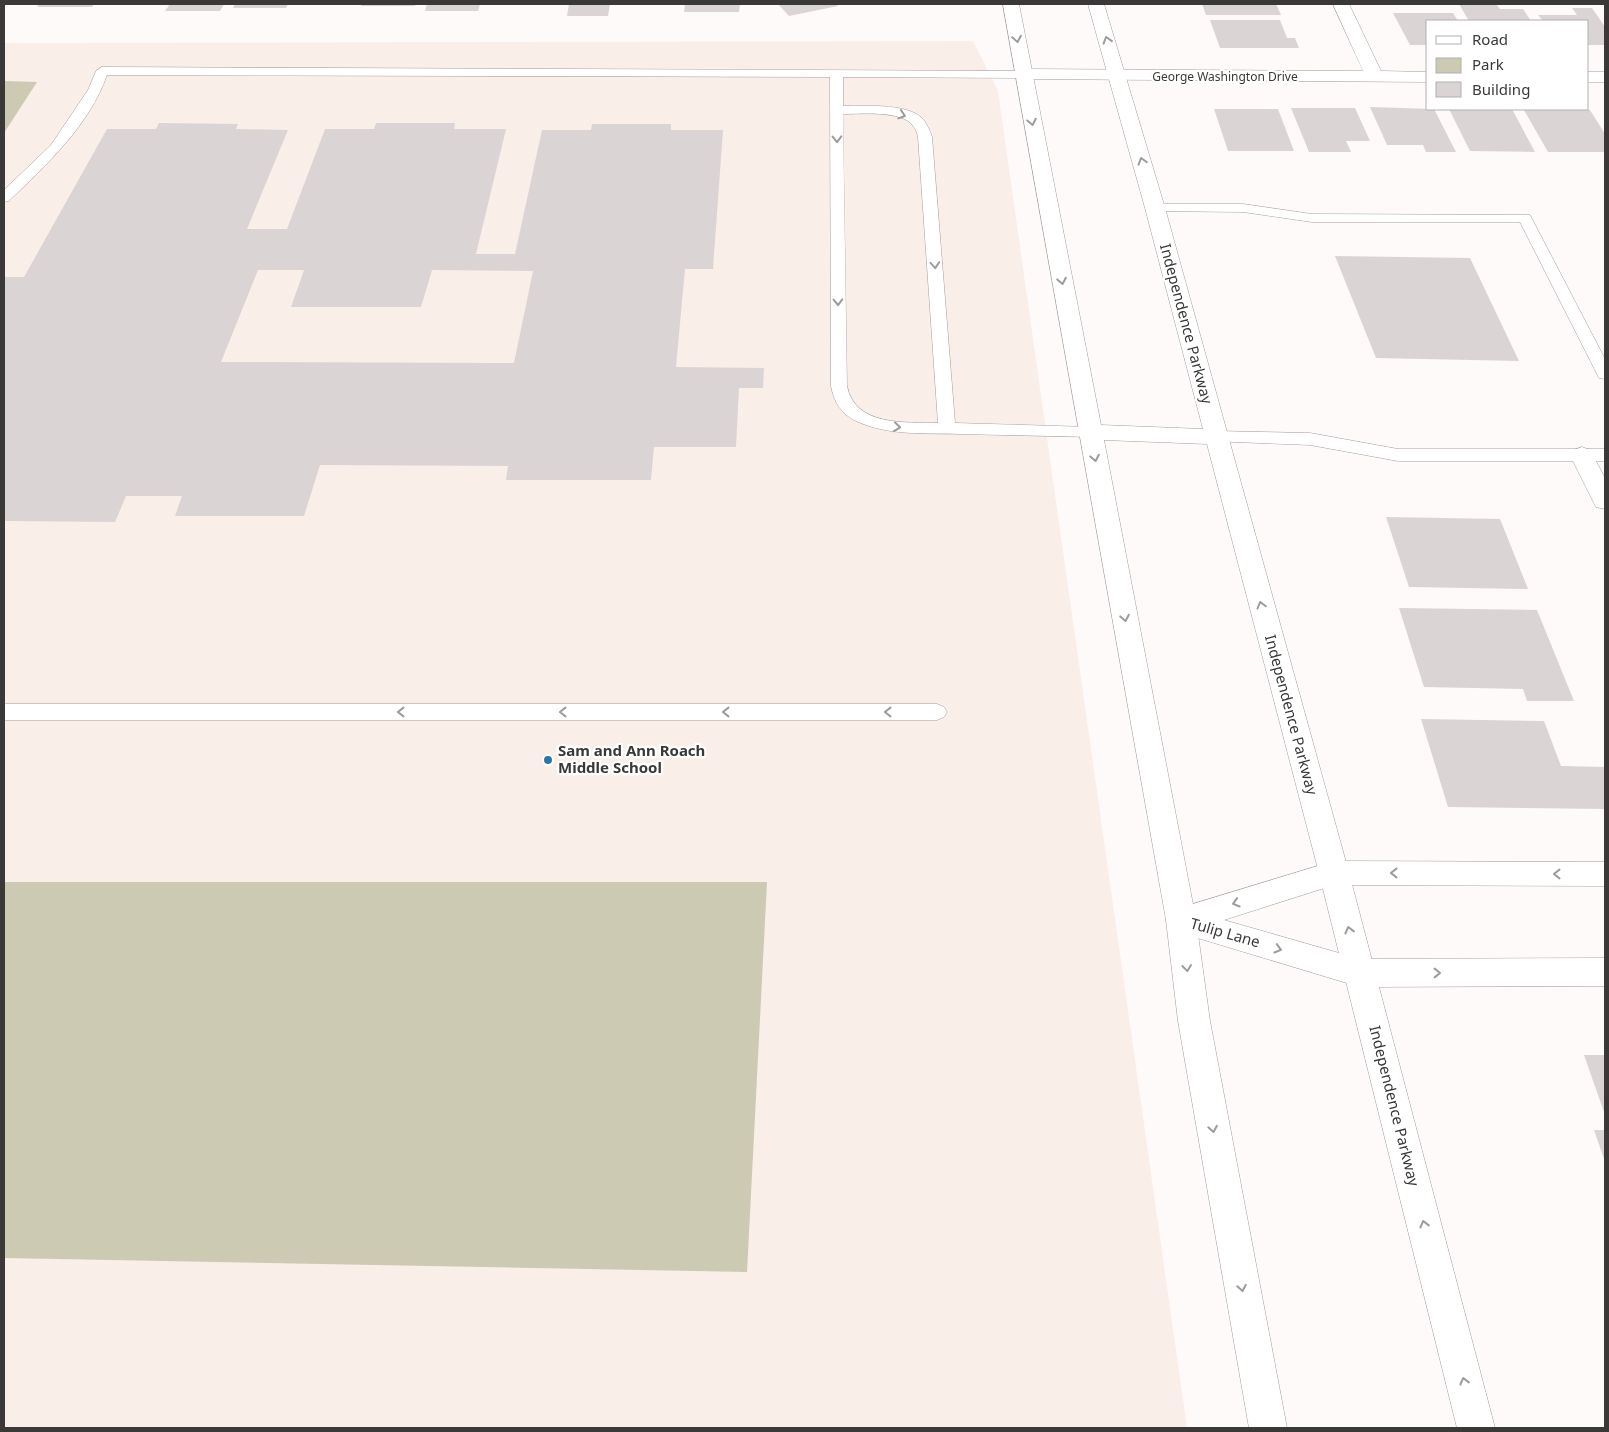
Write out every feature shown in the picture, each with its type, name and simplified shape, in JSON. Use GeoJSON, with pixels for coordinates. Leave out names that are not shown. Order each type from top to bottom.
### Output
{"type":"FeatureCollection","features":[{"type":"Feature","properties":{"kind":"main road"},"geometry":{"type":"LineString","coordinates":[[1011,4],[1181,920],[1194,1021],[1268,1428]]}},
{"type":"Feature","properties":{"kind":"main road","name":"Independence Parkway"},"geometry":{"type":"LineString","coordinates":[[1096,4],[1156,208],[1334,873],[1476,1428]]}},
{"type":"Feature","properties":{"kind":"main road"},"geometry":{"type":"LineString","coordinates":[[1341,4],[1375,77]]}},
{"type":"Feature","properties":{"kind":"main road","name":"George Washington Drive"},"geometry":{"type":"LineString","coordinates":[[1023,74],[1426,77]]}},
{"type":"Feature","properties":{"kind":"main road"},"geometry":{"type":"LineString","coordinates":[[1589,77],[1605,77]]}},
{"type":"Feature","properties":{"kind":"main road"},"geometry":{"type":"LineString","coordinates":[[1090,432],[1216,437]]}},
{"type":"Feature","properties":{"kind":"main road"},"geometry":{"type":"LineString","coordinates":[[1594,455],[1605,502]]}},
{"type":"Feature","properties":{"kind":"main road","name":"Tulip Lane"},"geometry":{"type":"LineString","coordinates":[[1181,920],[1334,873],[1605,874]]}},
{"type":"Feature","properties":{"kind":"main road","name":"Tulip Lane"},"geometry":{"type":"LineString","coordinates":[[1181,920],[1360,973],[1605,972]]}},
{"type":"Feature","properties":{"kind":"lane"},"geometry":{"type":"LineString","coordinates":[[4,198],[56,148],[96,90],[102,71],[1023,74]]}},
{"type":"Feature","properties":{"kind":"lane"},"geometry":{"type":"LineString","coordinates":[[836,73],[839,392],[843,402],[851,412],[864,420],[882,425],[947,429],[1090,432]]}},
{"type":"Feature","properties":{"kind":"lane"},"geometry":{"type":"LineString","coordinates":[[836,110],[890,112],[906,115],[918,122],[925,137],[947,429]]}},
{"type":"Feature","properties":{"kind":"lane"},"geometry":{"type":"LineString","coordinates":[[1156,208],[1243,208],[1312,218],[1525,218],[1605,374]]}},
{"type":"Feature","properties":{"kind":"lane"},"geometry":{"type":"LineString","coordinates":[[1216,437],[1310,439],[1398,455],[1594,455]]}},
{"type":"Feature","properties":{"kind":"lane"},"geometry":{"type":"LineString","coordinates":[[4,712],[937,712]]}},
{"type":"Feature","properties":{"kind":"shaded area","name":"Sam and Ann Roach Middle School"},"geometry":{"type":"Polygon","coordinates":[[[973,41],[998,91],[1187,1428],[4,1428],[4,43],[973,41]]]}},
{"type":"Feature","properties":{"kind":"green space"},"geometry":{"type":"Polygon","coordinates":[[[4,81],[37,82],[4,133],[4,81]]]}},
{"type":"Feature","properties":{"kind":"green space"},"geometry":{"type":"Polygon","coordinates":[[[4,882],[767,882],[747,1272],[4,1258],[4,882]]]}},
{"type":"Feature","properties":{"kind":"building"},"geometry":{"type":"Polygon","coordinates":[[[39,4],[94,4],[92,7],[37,7],[39,4]]]}},
{"type":"Feature","properties":{"kind":"building"},"geometry":{"type":"Polygon","coordinates":[[[170,4],[224,4],[220,11],[165,11],[170,4]]]}},
{"type":"Feature","properties":{"kind":"building"},"geometry":{"type":"Polygon","coordinates":[[[235,4],[288,4],[286,8],[233,8],[235,4]]]}},
{"type":"Feature","properties":{"kind":"building"},"geometry":{"type":"Polygon","coordinates":[[[362,4],[416,4],[415,6],[361,6],[362,4]]]}},
{"type":"Feature","properties":{"kind":"building"},"geometry":{"type":"Polygon","coordinates":[[[427,4],[480,4],[478,11],[425,11],[427,4]]]}},
{"type":"Feature","properties":{"kind":"building"},"geometry":{"type":"Polygon","coordinates":[[[569,4],[610,4],[608,16],[567,16],[569,4]]]}},
{"type":"Feature","properties":{"kind":"building"},"geometry":{"type":"Polygon","coordinates":[[[685,4],[740,4],[739,12],[684,12],[685,4]]]}},
{"type":"Feature","properties":{"kind":"building"},"geometry":{"type":"Polygon","coordinates":[[[778,4],[836,4],[838,6],[789,16],[778,4]]]}},
{"type":"Feature","properties":{"kind":"building"},"geometry":{"type":"Polygon","coordinates":[[[1202,4],[1276,4],[1281,15],[1206,15],[1202,4]]]}},
{"type":"Feature","properties":{"kind":"building"},"geometry":{"type":"Polygon","coordinates":[[[1459,4],[1496,4],[1500,9],[1523,9],[1530,20],[1468,20],[1459,4]]]}},
{"type":"Feature","properties":{"kind":"building"},"geometry":{"type":"Polygon","coordinates":[[[1572,8],[1592,8],[1605,27],[1605,45],[1589,45],[1589,20],[1542,20],[1538,15],[1577,15],[1572,8]]]}},
{"type":"Feature","properties":{"kind":"building"},"geometry":{"type":"Polygon","coordinates":[[[1393,13],[1453,13],[1457,20],[1426,20],[1426,45],[1410,45],[1393,13]]]}},
{"type":"Feature","properties":{"kind":"building"},"geometry":{"type":"Polygon","coordinates":[[[1210,20],[1280,20],[1287,38],[1295,38],[1299,48],[1220,48],[1210,20]]]}},
{"type":"Feature","properties":{"kind":"building"},"geometry":{"type":"Polygon","coordinates":[[[1370,107],[1435,110],[1456,152],[1426,152],[1423,145],[1387,145],[1370,107]]]}},
{"type":"Feature","properties":{"kind":"building"},"geometry":{"type":"Polygon","coordinates":[[[1291,108],[1355,108],[1370,141],[1346,141],[1351,152],[1309,152],[1291,108]]]}},
{"type":"Feature","properties":{"kind":"building"},"geometry":{"type":"Polygon","coordinates":[[[1214,109],[1278,109],[1294,151],[1228,151],[1214,109]]]}},
{"type":"Feature","properties":{"kind":"building"},"geometry":{"type":"Polygon","coordinates":[[[1450,110],[1513,110],[1535,152],[1470,151],[1450,110]]]}},
{"type":"Feature","properties":{"kind":"building"},"geometry":{"type":"Polygon","coordinates":[[[1524,110],[1590,110],[1605,134],[1605,152],[1548,152],[1524,110]]]}},
{"type":"Feature","properties":{"kind":"building"},"geometry":{"type":"Polygon","coordinates":[[[159,123],[238,124],[236,129],[288,130],[247,229],[287,229],[325,129],[374,129],[376,123],[455,123],[454,129],[506,129],[476,254],[515,254],[542,130],[591,130],[592,124],[671,124],[671,130],[723,130],[713,269],[685,269],[676,367],[764,368],[763,388],[739,388],[736,447],[654,447],[651,480],[506,480],[508,466],[320,465],[304,516],[175,516],[182,496],[126,496],[115,522],[4,521],[4,277],[24,277],[107,129],[156,129],[159,123]],[[258,270],[221,362],[514,363],[533,271],[432,270],[421,307],[291,307],[304,270],[258,270]]]}},
{"type":"Feature","properties":{"kind":"building"},"geometry":{"type":"Polygon","coordinates":[[[1335,256],[1470,258],[1519,361],[1376,358],[1335,256]]]}},
{"type":"Feature","properties":{"kind":"building"},"geometry":{"type":"Polygon","coordinates":[[[1386,517],[1500,519],[1528,589],[1409,587],[1386,517]]]}},
{"type":"Feature","properties":{"kind":"building"},"geometry":{"type":"Polygon","coordinates":[[[1399,608],[1537,610],[1574,701],[1527,701],[1523,689],[1424,687],[1399,608]]]}},
{"type":"Feature","properties":{"kind":"building"},"geometry":{"type":"Polygon","coordinates":[[[1421,719],[1544,721],[1561,766],[1605,767],[1605,809],[1448,807],[1421,719]]]}},
{"type":"Feature","properties":{"kind":"building"},"geometry":{"type":"Polygon","coordinates":[[[1584,1055],[1605,1055],[1605,1115],[1584,1055]]]}},
{"type":"Feature","properties":{"kind":"building"},"geometry":{"type":"Polygon","coordinates":[[[1594,1130],[1605,1130],[1605,1162],[1594,1130]]]}},
{"type":"Feature","properties":{"kind":"place","name":"Sam and Ann Roach Middle School"},"geometry":{"type":"Point","coordinates":[548,760]}}]}
